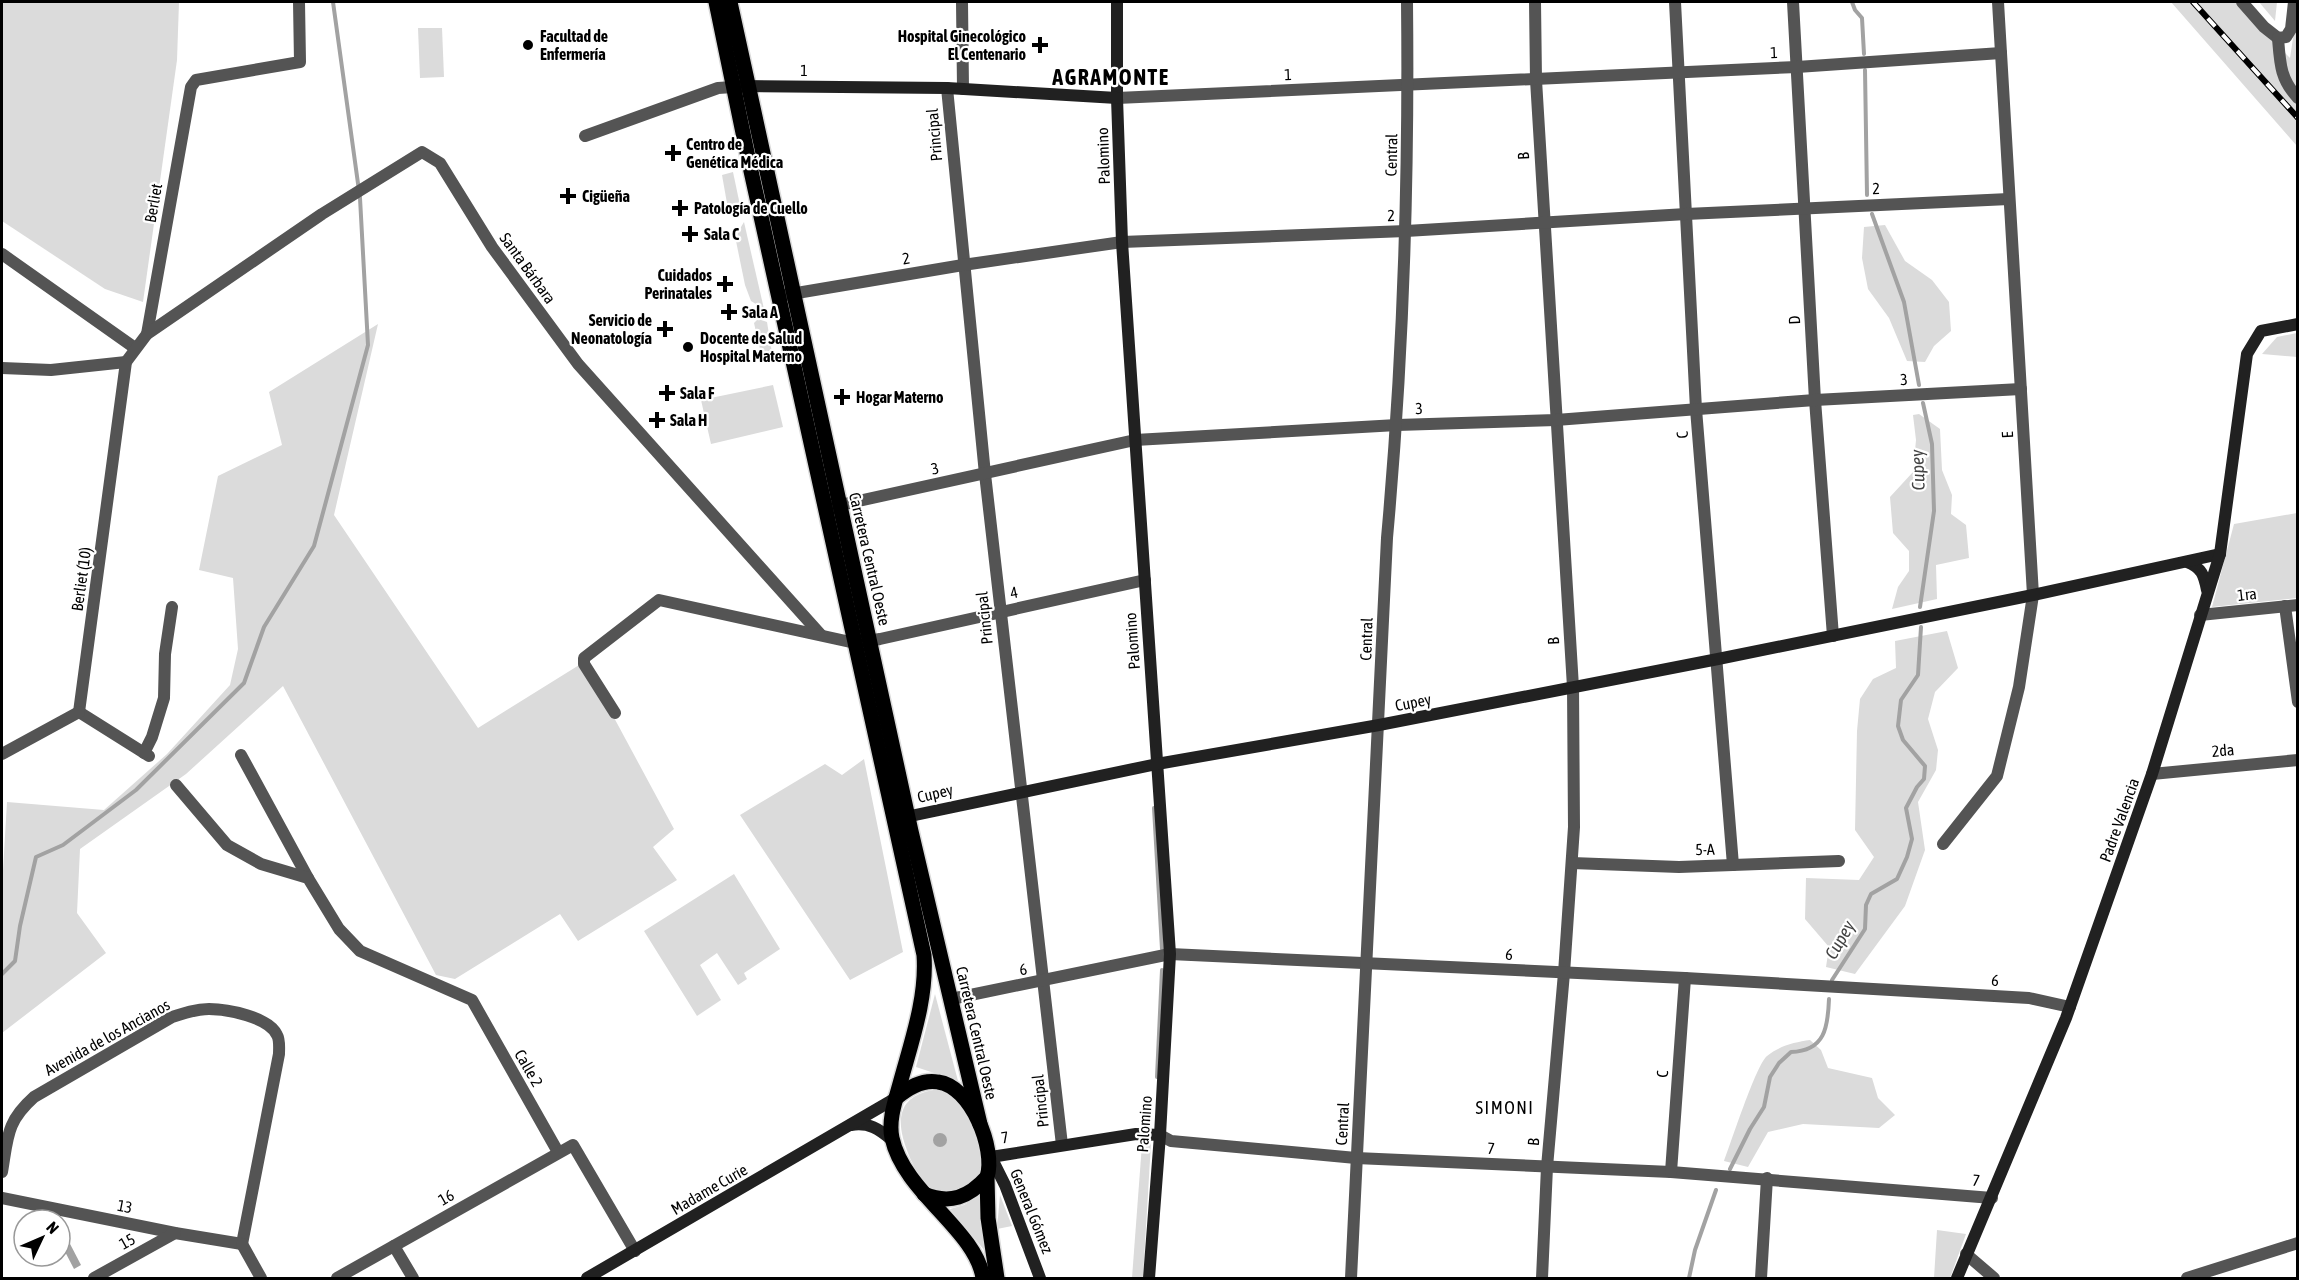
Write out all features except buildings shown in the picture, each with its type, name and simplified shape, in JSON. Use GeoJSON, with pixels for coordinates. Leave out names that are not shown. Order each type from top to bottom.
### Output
{"type":"FeatureCollection","features":[{"type":"Feature","properties":{"kind":"main road","name":"Carretera Central Oeste"},"geometry":{"type":"LineString","coordinates":[[716,2],[740,86],[901,818],[951,999],[980,1124]]}},
{"type":"Feature","properties":{"kind":"main road","name":"Carretera Central Oeste"},"geometry":{"type":"LineString","coordinates":[[729,2],[740,86]]}},
{"type":"Feature","properties":{"kind":"main road","name":"Carretera Central Oeste"},"geometry":{"type":"LineString","coordinates":[[896,1098],[911,1045],[925,974],[924,955],[901,818]]}},
{"type":"Feature","properties":{"kind":"main road"},"geometry":{"type":"LineString","coordinates":[[904,1069],[954,1088],[964,1098],[980,1124],[991,1157],[987,1178],[988,1218],[997,1278]]}},
{"type":"Feature","properties":{"kind":"main road"},"geometry":{"type":"LineString","coordinates":[[936,1081],[923,1082],[896,1098],[892,1113],[892,1140],[908,1174],[975,1254],[983,1278]]}},
{"type":"Feature","properties":{"kind":"main road"},"geometry":{"type":"LineString","coordinates":[[924,1194],[934,1198],[956,1199],[978,1188],[987,1178]]}},
{"type":"Feature","properties":{"kind":"street","name":"Berliet"},"geometry":{"type":"LineString","coordinates":[[147,334],[191,87],[196,80],[300,62],[298,2]]}},
{"type":"Feature","properties":{"kind":"street"},"geometry":{"type":"LineString","coordinates":[[962,2],[963,89]]}},
{"type":"Feature","properties":{"kind":"street","name":"Palomino"},"geometry":{"type":"LineString","coordinates":[[1117,2],[1117,98],[1122,242],[1170,954],[1149,1278]]}},
{"type":"Feature","properties":{"kind":"street","name":"Central"},"geometry":{"type":"LineString","coordinates":[[1351,1278],[1387,538],[1397,425],[1406,231],[1407,2]]}},
{"type":"Feature","properties":{"kind":"street","name":"B"},"geometry":{"type":"LineString","coordinates":[[1535,2],[1536,80],[1573,687],[1574,827],[1547,1167],[1542,1278]]}},
{"type":"Feature","properties":{"kind":"street","name":"C"},"geometry":{"type":"LineString","coordinates":[[1675,2],[1696,409],[1733,865]]}},
{"type":"Feature","properties":{"kind":"street","name":"D"},"geometry":{"type":"LineString","coordinates":[[1793,2],[1815,400],[1833,636]]}},
{"type":"Feature","properties":{"kind":"street","name":"E"},"geometry":{"type":"LineString","coordinates":[[1944,844],[1997,776],[2019,687],[2033,596],[1998,2]]}},
{"type":"Feature","properties":{"kind":"street"},"geometry":{"type":"LineString","coordinates":[[2242,2],[2264,27],[2278,38],[2286,37],[2290,29],[2294,2]]}},
{"type":"Feature","properties":{"kind":"street"},"geometry":{"type":"LineString","coordinates":[[2278,38],[2280,64],[2285,83],[2298,98]]}},
{"type":"Feature","properties":{"kind":"street","name":"1"},"geometry":{"type":"LineString","coordinates":[[585,136],[718,88],[740,86],[946,88],[1117,98],[1797,67],[2001,53]]}},
{"type":"Feature","properties":{"kind":"street","name":"Principal"},"geometry":{"type":"LineString","coordinates":[[946,88],[1000,612],[1062,1144]]}},
{"type":"Feature","properties":{"kind":"street","name":"Santa Bárbara"},"geometry":{"type":"LineString","coordinates":[[126,362],[147,334],[340,203],[422,152],[440,163],[492,247],[578,364],[821,635]]}},
{"type":"Feature","properties":{"kind":"street","name":"2"},"geometry":{"type":"LineString","coordinates":[[786,295],[963,265],[1122,242],[1406,231],[1686,214],[2009,199]]}},
{"type":"Feature","properties":{"kind":"street"},"geometry":{"type":"LineString","coordinates":[[2,254],[135,348]]}},
{"type":"Feature","properties":{"kind":"street","name":"Padre Valencia"},"geometry":{"type":"LineString","coordinates":[[1957,1278],[2070,1007],[2152,774],[2220,554],[2247,354],[2261,331],[2298,324]]}},
{"type":"Feature","properties":{"kind":"street"},"geometry":{"type":"LineString","coordinates":[[2,368],[51,370],[126,362]]}},
{"type":"Feature","properties":{"kind":"street","name":"Berliet (10)"},"geometry":{"type":"LineString","coordinates":[[79,712],[126,362]]}},
{"type":"Feature","properties":{"kind":"street","name":"3"},"geometry":{"type":"LineString","coordinates":[[832,507],[1135,440],[1397,425],[1556,420],[1815,400],[2021,389]]}},
{"type":"Feature","properties":{"kind":"street","name":"Cupey"},"geometry":{"type":"LineString","coordinates":[[901,818],[1157,764],[1379,725],[2033,596],[2220,554]]}},
{"type":"Feature","properties":{"kind":"street"},"geometry":{"type":"LineString","coordinates":[[2187,562],[2202,571],[2208,592]]}},
{"type":"Feature","properties":{"kind":"street","name":"4"},"geometry":{"type":"LineString","coordinates":[[862,642],[1145,580]]}},
{"type":"Feature","properties":{"kind":"street"},"geometry":{"type":"LineString","coordinates":[[615,713],[585,664],[584,658],[659,600],[862,642]]}},
{"type":"Feature","properties":{"kind":"street"},"geometry":{"type":"LineString","coordinates":[[2291,606],[2298,702]]}},
{"type":"Feature","properties":{"kind":"street","name":"1ra"},"geometry":{"type":"LineString","coordinates":[[2200,615],[2291,606]]}},
{"type":"Feature","properties":{"kind":"street"},"geometry":{"type":"LineString","coordinates":[[2,754],[79,712],[147,755],[164,698],[165,654],[172,607]]}},
{"type":"Feature","properties":{"kind":"street"},"geometry":{"type":"LineString","coordinates":[[241,756],[308,879]]}},
{"type":"Feature","properties":{"kind":"street","name":"2da"},"geometry":{"type":"LineString","coordinates":[[2152,774],[2298,760]]}},
{"type":"Feature","properties":{"kind":"street"},"geometry":{"type":"LineString","coordinates":[[176,785],[227,845],[261,864],[308,879]]}},
{"type":"Feature","properties":{"kind":"street","name":"5-A"},"geometry":{"type":"LineString","coordinates":[[1572,863],[1679,867],[1839,861]]}},
{"type":"Feature","properties":{"kind":"street","name":"Calle 2"},"geometry":{"type":"LineString","coordinates":[[308,879],[339,929],[360,951],[472,1000],[558,1152]]}},
{"type":"Feature","properties":{"kind":"street","name":"6"},"geometry":{"type":"LineString","coordinates":[[951,999],[1170,954],[1686,978],[2029,998],[2070,1007]]}},
{"type":"Feature","properties":{"kind":"street","name":"C"},"geometry":{"type":"LineString","coordinates":[[1671,1172],[1686,978]]}},
{"type":"Feature","properties":{"kind":"street","name":"Avenida de los Ancianos"},"geometry":{"type":"LineString","coordinates":[[2,1172],[9,1131],[18,1111],[34,1097],[172,1017],[191,1010],[210,1009],[252,1017],[268,1024],[278,1036],[279,1054],[242,1244]]}},
{"type":"Feature","properties":{"kind":"street","name":"Madame Curie"},"geometry":{"type":"LineString","coordinates":[[587,1278],[896,1098]]}},
{"type":"Feature","properties":{"kind":"street"},"geometry":{"type":"LineString","coordinates":[[847,1126],[866,1124],[892,1140]]}},
{"type":"Feature","properties":{"kind":"street","name":"7"},"geometry":{"type":"LineString","coordinates":[[991,1157],[1136,1134],[1160,1135],[1171,1141],[1356,1158],[1767,1178],[1992,1198]]}},
{"type":"Feature","properties":{"kind":"street","name":"16"},"geometry":{"type":"LineString","coordinates":[[337,1278],[573,1145],[635,1251]]}},
{"type":"Feature","properties":{"kind":"street","name":"General Gómez"},"geometry":{"type":"LineString","coordinates":[[991,1157],[1005,1185],[1040,1278]]}},
{"type":"Feature","properties":{"kind":"street"},"geometry":{"type":"LineString","coordinates":[[1761,1278],[1767,1178]]}},
{"type":"Feature","properties":{"kind":"street","name":"13"},"geometry":{"type":"LineString","coordinates":[[2,1198],[242,1244]]}},
{"type":"Feature","properties":{"kind":"street","name":"15"},"geometry":{"type":"LineString","coordinates":[[94,1278],[176,1233]]}},
{"type":"Feature","properties":{"kind":"street"},"geometry":{"type":"LineString","coordinates":[[2187,1278],[2298,1243]]}},
{"type":"Feature","properties":{"kind":"street"},"geometry":{"type":"LineString","coordinates":[[242,1244],[261,1278]]}},
{"type":"Feature","properties":{"kind":"street"},"geometry":{"type":"LineString","coordinates":[[394,1246],[413,1278]]}},
{"type":"Feature","properties":{"kind":"street"},"geometry":{"type":"LineString","coordinates":[[1966,1254],[1994,1278]]}},
{"type":"Feature","properties":{"kind":"shaded area"},"geometry":{"type":"Polygon","coordinates":[[[2,2],[179,2],[177,60],[143,302],[105,289],[2,221],[2,2]]]}},
{"type":"Feature","properties":{"kind":"shaded area"},"geometry":{"type":"Polygon","coordinates":[[[2171,2],[2235,2],[2290,58],[2297,12],[2297,146],[2171,2]]]}},
{"type":"Feature","properties":{"kind":"shaded area"},"geometry":{"type":"Polygon","coordinates":[[[2259,2],[2277,2],[2275,21],[2259,2]]]}},
{"type":"Feature","properties":{"kind":"shaded area"},"geometry":{"type":"Polygon","coordinates":[[[418,28],[442,28],[444,77],[420,78],[418,28]]]}},
{"type":"Feature","properties":{"kind":"shaded area"},"geometry":{"type":"Polygon","coordinates":[[[733,172],[741,210],[732,213],[728,209],[722,175],[733,172]]]}},
{"type":"Feature","properties":{"kind":"shaded area"},"geometry":{"type":"Polygon","coordinates":[[[744,222],[764,309],[751,301],[745,285],[736,241],[744,222]]]}},
{"type":"Feature","properties":{"kind":"shaded area"},"geometry":{"type":"Polygon","coordinates":[[[1885,225],[1905,261],[1932,280],[1949,302],[1951,331],[1934,346],[1925,362],[1907,361],[1889,318],[1868,289],[1862,258],[1864,227],[1885,225]]]}},
{"type":"Feature","properties":{"kind":"shaded area"},"geometry":{"type":"Polygon","coordinates":[[[758,319],[767,322],[773,359],[763,362],[754,323],[758,319]]]}},
{"type":"Feature","properties":{"kind":"shaded area"},"geometry":{"type":"Polygon","coordinates":[[[378,324],[334,515],[478,728],[584,662],[674,829],[653,847],[677,880],[578,941],[560,914],[455,979],[436,975],[283,686],[186,774],[80,849],[77,913],[106,953],[2,1033],[2,887],[7,802],[104,810],[167,754],[230,685],[238,649],[233,578],[199,570],[218,476],[282,445],[269,392],[378,324]]]}},
{"type":"Feature","properties":{"kind":"shaded area"},"geometry":{"type":"Polygon","coordinates":[[[2297,333],[2297,357],[2262,354],[2277,337],[2297,333]]]}},
{"type":"Feature","properties":{"kind":"shaded area"},"geometry":{"type":"Polygon","coordinates":[[[773,385],[783,427],[711,444],[701,400],[773,385]]]}},
{"type":"Feature","properties":{"kind":"shaded area"},"geometry":{"type":"Polygon","coordinates":[[[1919,414],[1940,429],[1942,470],[1952,495],[1951,514],[1966,525],[1969,558],[1936,565],[1937,599],[1892,609],[1898,587],[1909,571],[1909,551],[1893,533],[1890,497],[1913,472],[1916,440],[1913,415],[1919,414]]]}},
{"type":"Feature","properties":{"kind":"shaded area"},"geometry":{"type":"Polygon","coordinates":[[[2297,513],[2297,598],[2212,607],[2234,524],[2297,513]]]}},
{"type":"Feature","properties":{"kind":"shaded area"},"geometry":{"type":"Polygon","coordinates":[[[1947,631],[1958,668],[1935,692],[1928,719],[1938,750],[1936,770],[1918,802],[1925,850],[1905,906],[1855,974],[1826,967],[1829,947],[1805,919],[1806,878],[1859,880],[1874,857],[1855,830],[1860,699],[1873,679],[1896,668],[1895,641],[1947,631]]]}},
{"type":"Feature","properties":{"kind":"shaded area"},"geometry":{"type":"Polygon","coordinates":[[[864,759],[903,952],[850,980],[740,815],[825,764],[842,775],[864,759]]]}},
{"type":"Feature","properties":{"kind":"shaded area"},"geometry":{"type":"Polygon","coordinates":[[[734,874],[780,949],[744,973],[747,979],[738,985],[717,953],[700,965],[721,1000],[697,1016],[644,931],[734,874]]]}},
{"type":"Feature","properties":{"kind":"shaded area"},"geometry":{"type":"Polygon","coordinates":[[[935,994],[958,1081],[916,1067],[935,994]]]}},
{"type":"Feature","properties":{"kind":"shaded area"},"geometry":{"type":"Polygon","coordinates":[[[1810,1040],[1821,1050],[1828,1068],[1872,1078],[1878,1098],[1895,1115],[1879,1128],[1803,1124],[1768,1132],[1748,1167],[1724,1161],[1750,1088],[1762,1062],[1782,1047],[1810,1040]]]}},
{"type":"Feature","properties":{"kind":"shaded area"},"geometry":{"type":"Polygon","coordinates":[[[934,1090],[950,1095],[960,1102],[978,1142],[982,1163],[978,1178],[954,1194],[933,1189],[924,1184],[916,1172],[903,1139],[901,1117],[904,1108],[910,1100],[920,1094],[934,1090]]]}},
{"type":"Feature","properties":{"kind":"shaded area"},"geometry":{"type":"Polygon","coordinates":[[[937,1133],[943,1133],[947,1140],[943,1147],[937,1147],[933,1143],[933,1137],[937,1133]]]}},
{"type":"Feature","properties":{"kind":"shaded area"},"geometry":{"type":"Polygon","coordinates":[[[1151,1143],[1143,1278],[1132,1278],[1142,1144],[1151,1143]]]}},
{"type":"Feature","properties":{"kind":"shaded area"},"geometry":{"type":"Polygon","coordinates":[[[1000,1195],[1012,1226],[997,1229],[1000,1195]]]}},
{"type":"Feature","properties":{"kind":"shaded area"},"geometry":{"type":"Polygon","coordinates":[[[979,1196],[980,1223],[985,1251],[950,1209],[964,1205],[979,1196]]]}},
{"type":"Feature","properties":{"kind":"shaded area"},"geometry":{"type":"Polygon","coordinates":[[[1937,1230],[1966,1234],[1950,1278],[1934,1278],[1937,1230]]]}},
{"type":"Feature","properties":{"kind":"shaded area"},"geometry":{"type":"Polygon","coordinates":[[[72,1248],[81,1265],[74,1269],[72,1265],[72,1248]]]}},
{"type":"Feature","properties":{"kind":"waterway"},"geometry":{"type":"LineString","coordinates":[[2,974],[15,961],[20,926],[36,857],[63,845],[136,790],[244,683],[264,627],[314,546],[368,345],[360,198],[333,2]]}},
{"type":"Feature","properties":{"kind":"waterway","name":"Cupey"},"geometry":{"type":"LineString","coordinates":[[1852,2],[1862,18],[1864,54]]}},
{"type":"Feature","properties":{"kind":"waterway","name":"Cupey"},"geometry":{"type":"LineString","coordinates":[[1865,70],[1867,195]]}},
{"type":"Feature","properties":{"kind":"waterway","name":"Cupey"},"geometry":{"type":"LineString","coordinates":[[1872,214],[1904,302],[1919,385]]}},
{"type":"Feature","properties":{"kind":"waterway","name":"Cupey"},"geometry":{"type":"LineString","coordinates":[[1920,607],[1934,511],[1932,444],[1923,403]]}},
{"type":"Feature","properties":{"kind":"waterway","name":"Cupey"},"geometry":{"type":"LineString","coordinates":[[1832,980],[1865,929],[1866,905],[1871,894],[1897,879],[1912,839],[1906,808],[1924,779],[1925,766],[1903,740],[1898,726],[1901,700],[1918,675],[1921,627]]}},
{"type":"Feature","properties":{"kind":"waterway"},"geometry":{"type":"LineString","coordinates":[[1154,808],[1162,949]]}},
{"type":"Feature","properties":{"kind":"waterway"},"geometry":{"type":"LineString","coordinates":[[1157,1077],[1162,970]]}},
{"type":"Feature","properties":{"kind":"waterway","name":"Cupey"},"geometry":{"type":"LineString","coordinates":[[1730,1169],[1764,1107],[1770,1077],[1779,1063],[1791,1052],[1811,1047],[1822,1036],[1826,1028],[1829,999]]}},
{"type":"Feature","properties":{"kind":"waterway","name":"Cupey"},"geometry":{"type":"LineString","coordinates":[[1689,1278],[1695,1250],[1716,1190]]}},
{"type":"Feature","properties":{"kind":"railway"},"geometry":{"type":"LineString","coordinates":[[2193,2],[2298,118]]}},
{"type":"Feature","properties":{"kind":"place","name":"Facultad de Enfermería"},"geometry":{"type":"Point","coordinates":[528,45]}},
{"type":"Feature","properties":{"kind":"place","name":"Hospital Ginecológico El Centenario"},"geometry":{"type":"Point","coordinates":[1040,45]}},
{"type":"Feature","properties":{"kind":"place","name":"Centro de Genética Médica"},"geometry":{"type":"Point","coordinates":[673,153]}},
{"type":"Feature","properties":{"kind":"place","name":"Cigüeña"},"geometry":{"type":"Point","coordinates":[568,196]}},
{"type":"Feature","properties":{"kind":"place","name":"Patología de Cuello"},"geometry":{"type":"Point","coordinates":[680,208]}},
{"type":"Feature","properties":{"kind":"place","name":"Sala C"},"geometry":{"type":"Point","coordinates":[690,234]}},
{"type":"Feature","properties":{"kind":"place","name":"Cuidados Perinatales"},"geometry":{"type":"Point","coordinates":[725,284]}},
{"type":"Feature","properties":{"kind":"place","name":"Sala A"},"geometry":{"type":"Point","coordinates":[729,312]}},
{"type":"Feature","properties":{"kind":"place","name":"Servicio de Neonatología"},"geometry":{"type":"Point","coordinates":[665,329]}},
{"type":"Feature","properties":{"kind":"place","name":"Docente de Salud Hospital Materno"},"geometry":{"type":"Point","coordinates":[688,347]}},
{"type":"Feature","properties":{"kind":"place","name":"Sala F"},"geometry":{"type":"Point","coordinates":[667,393]}},
{"type":"Feature","properties":{"kind":"place","name":"Hogar Materno"},"geometry":{"type":"Point","coordinates":[842,397]}},
{"type":"Feature","properties":{"kind":"place","name":"Sala H"},"geometry":{"type":"Point","coordinates":[657,420]}},
{"type":"Feature","properties":{"kind":"district","name":"AGRAMONTE"},"geometry":{"type":"Point","coordinates":[1111,77]}},
{"type":"Feature","properties":{"kind":"district","name":"SIMONI"},"geometry":{"type":"Point","coordinates":[1505,1108]}}]}
